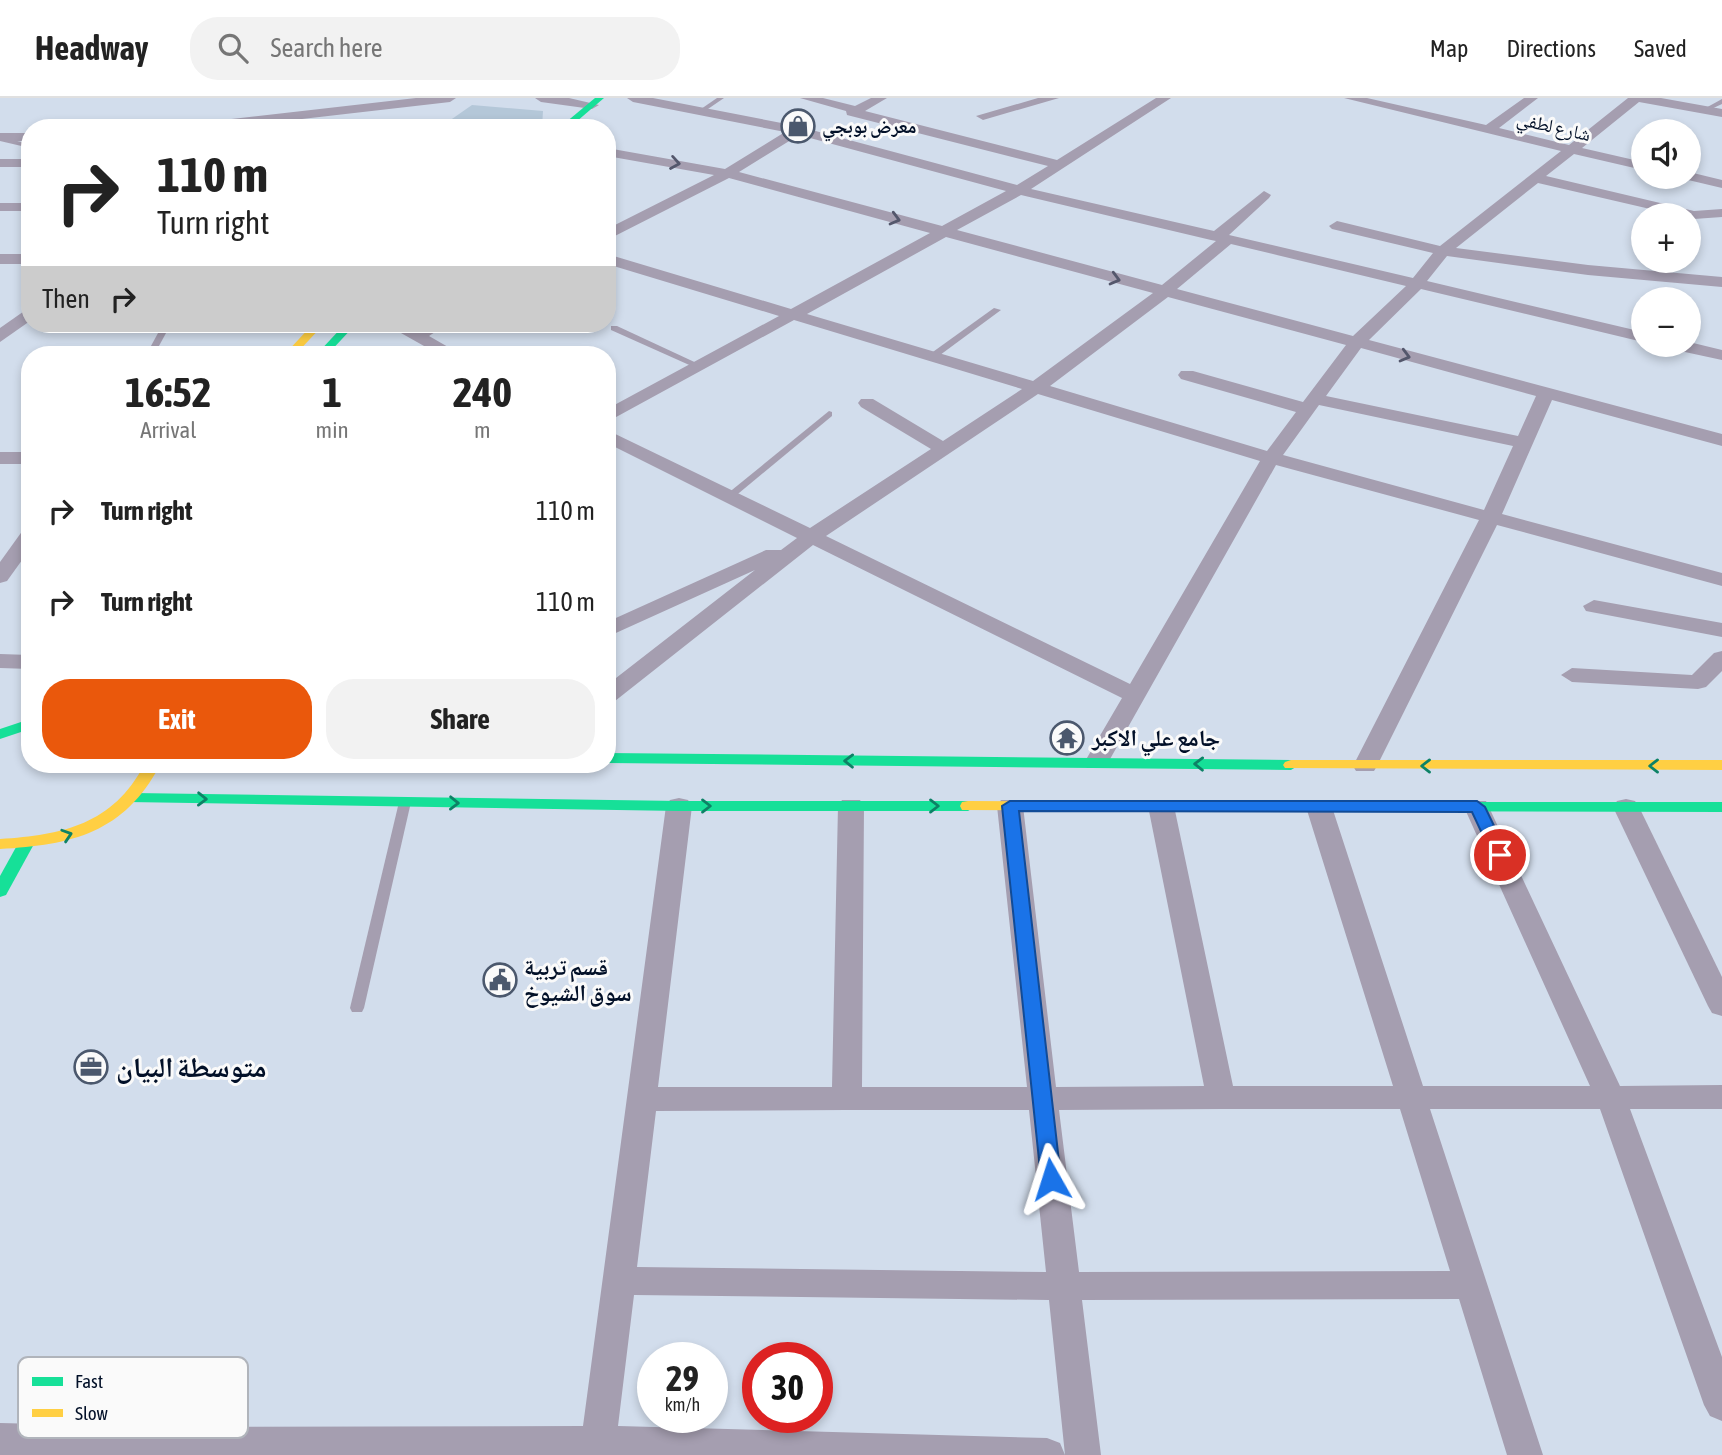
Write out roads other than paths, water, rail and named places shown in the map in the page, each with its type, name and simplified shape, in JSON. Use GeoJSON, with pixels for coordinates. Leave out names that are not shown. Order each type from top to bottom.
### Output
{"type":"FeatureCollection","features":[{"type":"Feature","properties":{"kind":"street"},"geometry":{"type":"LineString","coordinates":[[266,119],[450,98]]}},
{"type":"Feature","properties":{"kind":"street"},"geometry":{"type":"LineString","coordinates":[[541,98],[596,101]]}},
{"type":"Feature","properties":{"kind":"street"},"geometry":{"type":"LineString","coordinates":[[598,119],[623,98]]}},
{"type":"Feature","properties":{"kind":"street"},"geometry":{"type":"LineString","coordinates":[[633,98],[797,130],[1019,190],[1631,334]]}},
{"type":"Feature","properties":{"kind":"street"},"geometry":{"type":"LineString","coordinates":[[806,98],[853,109],[881,98]]}},
{"type":"Feature","properties":{"kind":"street"},"geometry":{"type":"LineString","coordinates":[[956,136],[1012,98]]}},
{"type":"Feature","properties":{"kind":"street"},"geometry":{"type":"LineString","coordinates":[[983,116],[1053,98]]}},
{"type":"Feature","properties":{"kind":"street"},"geometry":{"type":"LineString","coordinates":[[616,412],[1019,190],[1165,98]]}},
{"type":"Feature","properties":{"kind":"street","name":"شارع لطفي"},"geometry":{"type":"LineString","coordinates":[[1350,98],[1631,163]]}},
{"type":"Feature","properties":{"kind":"street"},"geometry":{"type":"LineString","coordinates":[[1488,130],[1532,98]]}},
{"type":"Feature","properties":{"kind":"street"},"geometry":{"type":"LineString","coordinates":[[1096,763],[1272,458],[1356,343],[1416,285],[1443,251],[1569,149],[1638,98],[1722,113]]}},
{"type":"Feature","properties":{"kind":"street"},"geometry":{"type":"LineString","coordinates":[[574,119],[596,101]]}},
{"type":"Feature","properties":{"kind":"street"},"geometry":{"type":"LineString","coordinates":[[853,109],[852,112],[956,136],[1060,165]]}},
{"type":"Feature","properties":{"kind":"street"},"geometry":{"type":"LineString","coordinates":[[616,230],[728,173],[797,130]]}},
{"type":"Feature","properties":{"kind":"street"},"geometry":{"type":"LineString","coordinates":[[0,138],[21,137]]}},
{"type":"Feature","properties":{"kind":"street"},"geometry":{"type":"LineString","coordinates":[[616,154],[728,173],[943,233],[1722,440]]}},
{"type":"Feature","properties":{"kind":"street"},"geometry":{"type":"LineString","coordinates":[[0,163],[21,163]]}},
{"type":"Feature","properties":{"kind":"street"},"geometry":{"type":"LineString","coordinates":[[1534,178],[1694,215],[1722,213]]}},
{"type":"Feature","properties":{"kind":"street"},"geometry":{"type":"LineString","coordinates":[[1701,179],[1722,184]]}},
{"type":"Feature","properties":{"kind":"street"},"geometry":{"type":"LineString","coordinates":[[616,689],[812,536],[1037,387],[1164,292],[1264,195]]}},
{"type":"Feature","properties":{"kind":"street"},"geometry":{"type":"LineString","coordinates":[[0,207],[21,207]]}},
{"type":"Feature","properties":{"kind":"street"},"geometry":{"type":"LineString","coordinates":[[1337,226],[1443,251],[1722,282]]}},
{"type":"Feature","properties":{"kind":"street"},"geometry":{"type":"LineString","coordinates":[[0,259],[21,259]]}},
{"type":"Feature","properties":{"kind":"street"},"geometry":{"type":"LineString","coordinates":[[616,261],[1272,458],[1722,580]]}},
{"type":"Feature","properties":{"kind":"street"},"geometry":{"type":"LineString","coordinates":[[1651,276],[1658,287]]}},
{"type":"Feature","properties":{"kind":"street"},"geometry":{"type":"LineString","coordinates":[[0,337],[19,318]]}},
{"type":"Feature","properties":{"kind":"street"},"geometry":{"type":"LineString","coordinates":[[298,346],[310,333]]}},
{"type":"Feature","properties":{"kind":"street"},"geometry":{"type":"LineString","coordinates":[[330,346],[342,333]]}},
{"type":"Feature","properties":{"kind":"street"},"geometry":{"type":"LineString","coordinates":[[410,333],[435,346]]}},
{"type":"Feature","properties":{"kind":"street"},"geometry":{"type":"LineString","coordinates":[[416,336],[422,333]]}},
{"type":"Feature","properties":{"kind":"street"},"geometry":{"type":"LineString","coordinates":[[1701,346],[1722,355]]}},
{"type":"Feature","properties":{"kind":"street"},"geometry":{"type":"LineString","coordinates":[[1188,375],[1311,404],[1524,443]]}},
{"type":"Feature","properties":{"kind":"street"},"geometry":{"type":"LineString","coordinates":[[1366,766],[1490,519],[1546,394]]}},
{"type":"Feature","properties":{"kind":"street"},"geometry":{"type":"LineString","coordinates":[[867,403],[944,449]]}},
{"type":"Feature","properties":{"kind":"street"},"geometry":{"type":"LineString","coordinates":[[616,440],[1135,696]]}},
{"type":"Feature","properties":{"kind":"street"},"geometry":{"type":"LineString","coordinates":[[0,458],[21,458]]}},
{"type":"Feature","properties":{"kind":"street"},"geometry":{"type":"LineString","coordinates":[[616,626],[812,536]]}},
{"type":"Feature","properties":{"kind":"street"},"geometry":{"type":"LineString","coordinates":[[0,577],[21,547]]}},
{"type":"Feature","properties":{"kind":"street"},"geometry":{"type":"LineString","coordinates":[[1594,606],[1722,630]]}},
{"type":"Feature","properties":{"kind":"street"},"geometry":{"type":"LineString","coordinates":[[1572,675],[1698,682],[1722,658]]}},
{"type":"Feature","properties":{"kind":"street"},"geometry":{"type":"LineString","coordinates":[[0,661],[21,662]]}},
{"type":"Feature","properties":{"kind":"street"},"geometry":{"type":"LineString","coordinates":[[0,734],[21,726]]}},
{"type":"Feature","properties":{"kind":"street"},"geometry":{"type":"LineString","coordinates":[[616,758],[1366,766],[1722,765]]}},
{"type":"Feature","properties":{"kind":"street"},"geometry":{"type":"LineString","coordinates":[[1128,764],[1149,806],[1222,1098]]}},
{"type":"Feature","properties":{"kind":"street"},"geometry":{"type":"LineString","coordinates":[[0,844],[26,844],[87,828],[113,814],[134,798],[150,773]]}},
{"type":"Feature","properties":{"kind":"street"},"geometry":{"type":"LineString","coordinates":[[134,798],[679,806],[1722,807]]}},
{"type":"Feature","properties":{"kind":"street"},"geometry":{"type":"LineString","coordinates":[[598,1448],[679,806]]}},
{"type":"Feature","properties":{"kind":"street"},"geometry":{"type":"LineString","coordinates":[[847,1099],[851,806]]}},
{"type":"Feature","properties":{"kind":"street"},"geometry":{"type":"LineString","coordinates":[[1010,806],[1083,1455]]}},
{"type":"Feature","properties":{"kind":"street"},"geometry":{"type":"LineString","coordinates":[[1319,807],[1525,1455]]}},
{"type":"Feature","properties":{"kind":"street"},"geometry":{"type":"LineString","coordinates":[[1477,807],[1611,1098],[1722,1405]]}},
{"type":"Feature","properties":{"kind":"street"},"geometry":{"type":"LineString","coordinates":[[1626,807],[1722,1006]]}},
{"type":"Feature","properties":{"kind":"street"},"geometry":{"type":"LineString","coordinates":[[0,891],[26,844]]}},
{"type":"Feature","properties":{"kind":"street"},"geometry":{"type":"LineString","coordinates":[[642,1099],[1722,1097]]}},
{"type":"Feature","properties":{"kind":"street"},"geometry":{"type":"LineString","coordinates":[[619,1281],[1063,1286],[1470,1285]]}},
{"type":"Feature","properties":{"kind":"street"},"geometry":{"type":"LineString","coordinates":[[0,1439],[158,1449],[598,1448],[1047,1455]]}},
{"type":"Feature","properties":{"kind":"lane"},"geometry":{"type":"LineString","coordinates":[[703,110],[721,98]]}},
{"type":"Feature","properties":{"kind":"lane"},"geometry":{"type":"LineString","coordinates":[[1705,110],[1722,101]]}},
{"type":"Feature","properties":{"kind":"lane"},"geometry":{"type":"LineString","coordinates":[[0,138],[21,144]]}},
{"type":"Feature","properties":{"kind":"lane"},"geometry":{"type":"LineString","coordinates":[[933,356],[997,310]]}},
{"type":"Feature","properties":{"kind":"lane"},"geometry":{"type":"LineString","coordinates":[[616,329],[699,366]]}},
{"type":"Feature","properties":{"kind":"lane"},"geometry":{"type":"LineString","coordinates":[[730,496],[829,414]]}},
{"type":"Feature","properties":{"kind":"lane"},"geometry":{"type":"LineString","coordinates":[[357,1008],[405,802]]}},
{"type":"Feature","properties":{"kind":"place","name":"معرض بوبجي"},"geometry":{"type":"Point","coordinates":[798,126]}},
{"type":"Feature","properties":{"kind":"place","name":"جامع علي الاكبر"},"geometry":{"type":"Point","coordinates":[1067,738]}},
{"type":"Feature","properties":{"kind":"place","name":"قسم تربية سوق الشيوخ"},"geometry":{"type":"Point","coordinates":[500,980]}},
{"type":"Feature","properties":{"kind":"place","name":"متوسطة البيان"},"geometry":{"type":"Point","coordinates":[91,1067]}}]}
